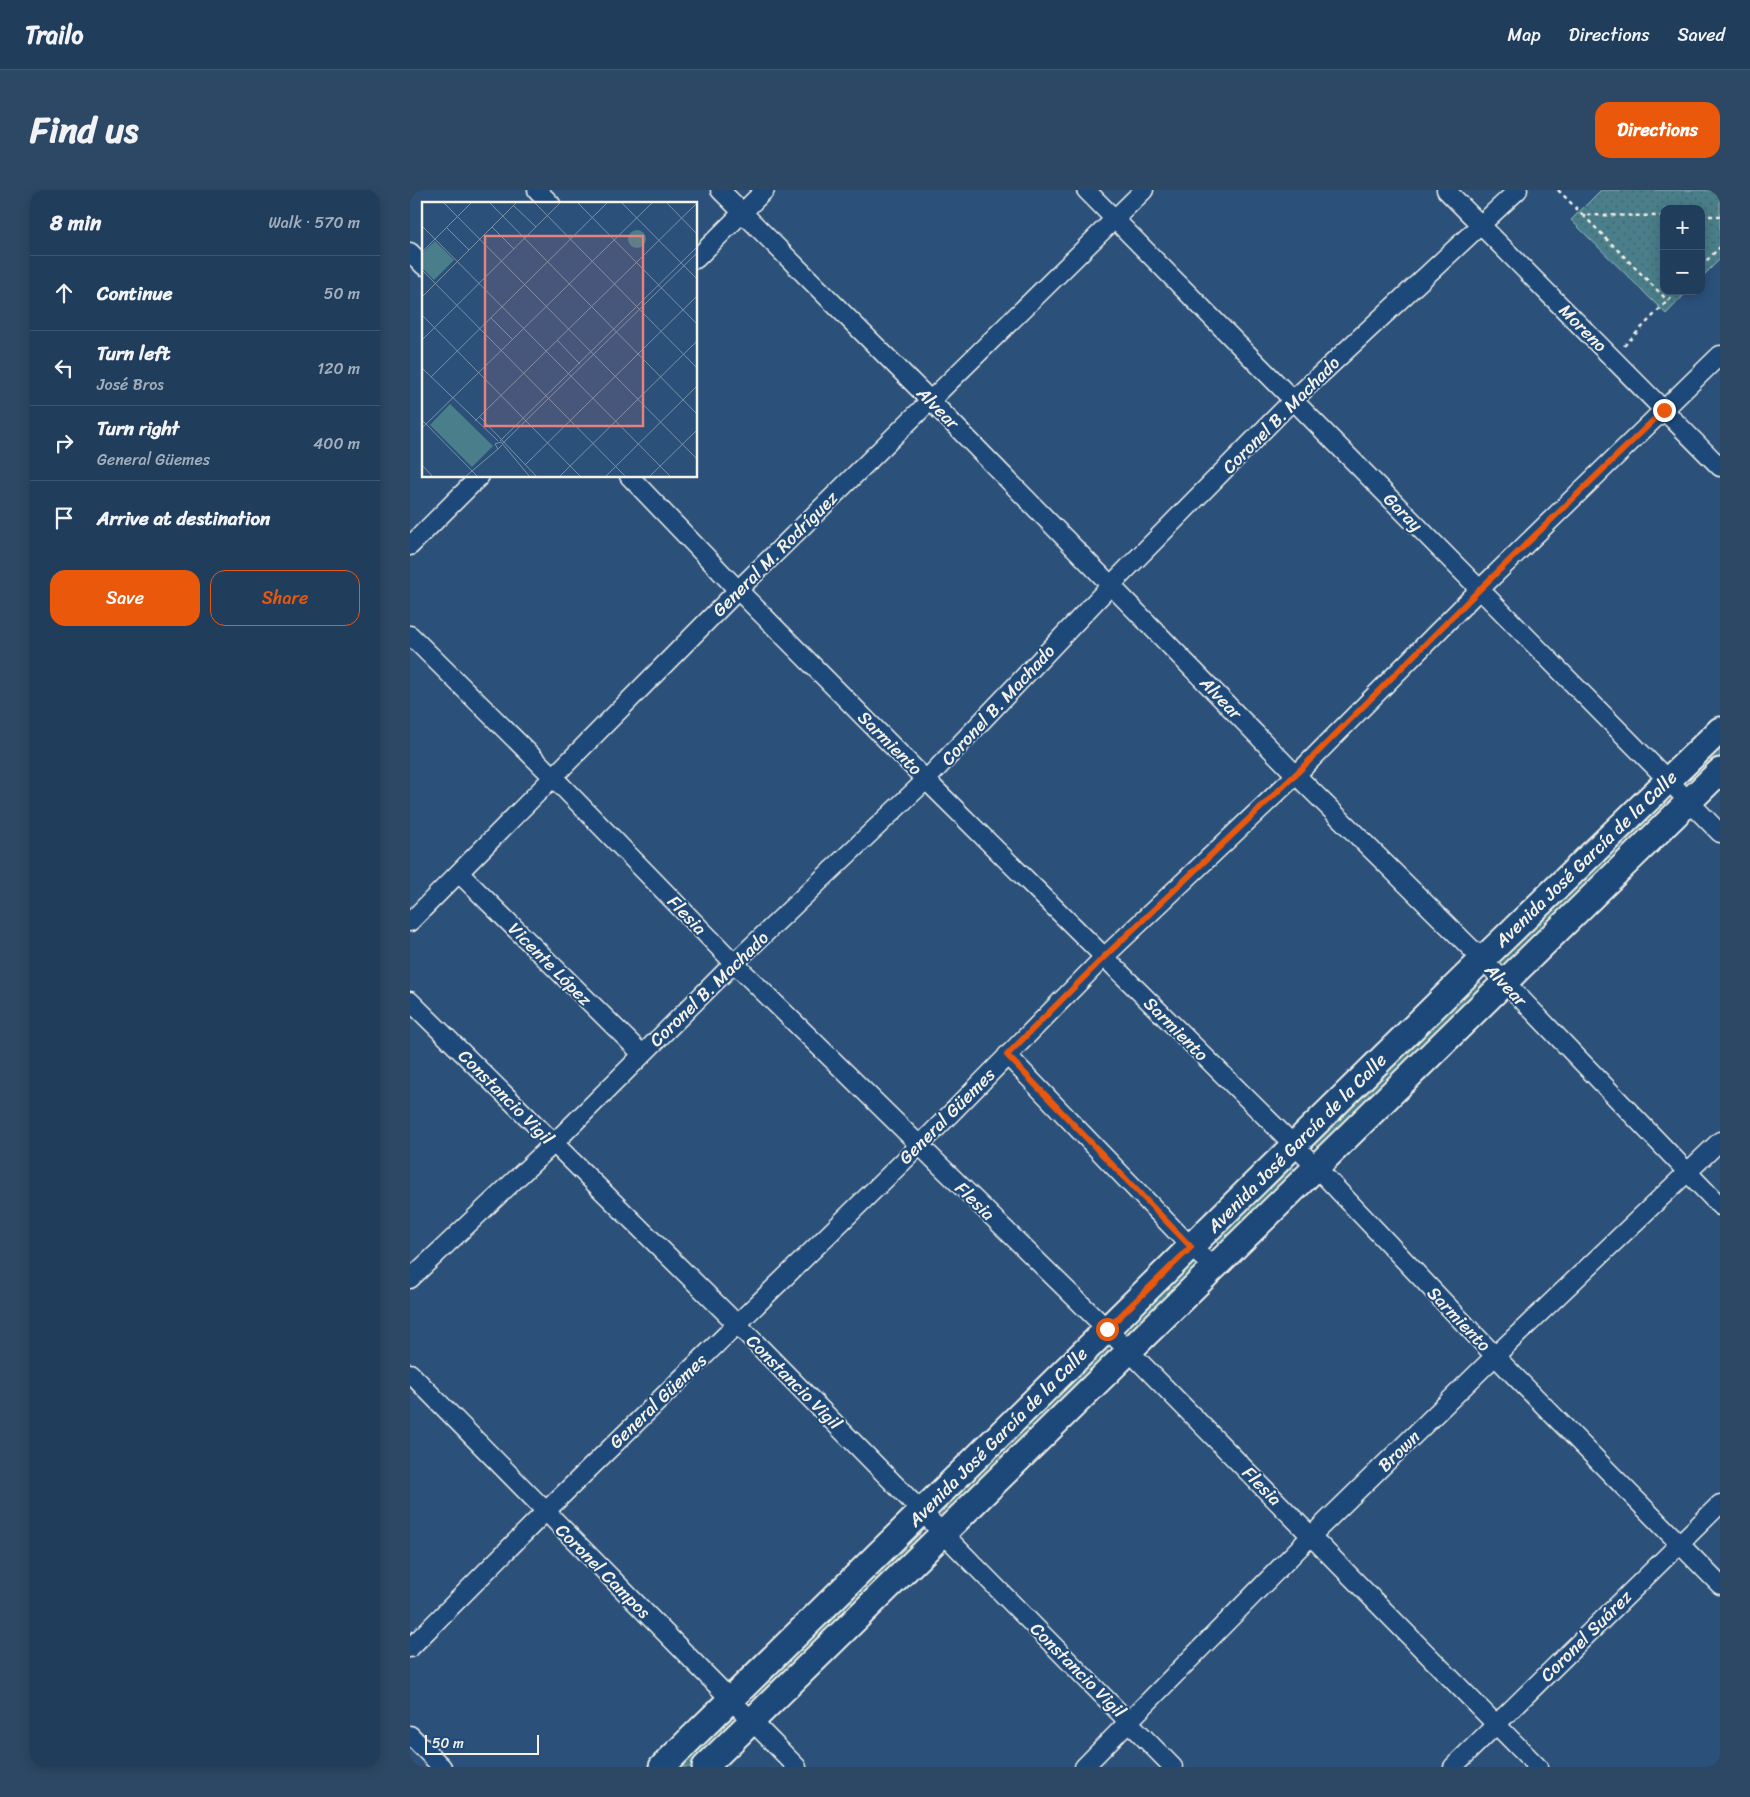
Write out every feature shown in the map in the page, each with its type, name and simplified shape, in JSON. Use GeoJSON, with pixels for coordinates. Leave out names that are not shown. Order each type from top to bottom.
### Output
{"type":"FeatureCollection","features":[{"type":"Feature","properties":{"kind":"main road","name":"Avenida José García de la Calle"},"geometry":{"type":"LineString","coordinates":[[662,1767],[1482,960],[1720,730]]}},
{"type":"Feature","properties":{"kind":"main road","name":"Avenida José García de la Calle"},"geometry":{"type":"LineString","coordinates":[[705,1767],[1720,771]]}},
{"type":"Feature","properties":{"kind":"street"},"geometry":{"type":"LineString","coordinates":[[537,190],[549,202]]}},
{"type":"Feature","properties":{"kind":"street","name":"Alvear"},"geometry":{"type":"LineString","coordinates":[[720,190],[931,401],[1296,774],[1505,982],[1720,1206]]}},
{"type":"Feature","properties":{"kind":"street"},"geometry":{"type":"LineString","coordinates":[[698,256],[764,190]]}},
{"type":"Feature","properties":{"kind":"street","name":"Garay"},"geometry":{"type":"LineString","coordinates":[[1086,190],[1720,833]]}},
{"type":"Feature","properties":{"kind":"street","name":"General M. Rodríguez"},"geometry":{"type":"LineString","coordinates":[[410,922],[552,776],[738,590],[1144,190]]}},
{"type":"Feature","properties":{"kind":"street","name":"Moreno"},"geometry":{"type":"LineString","coordinates":[[1446,190],[1720,467]]}},
{"type":"Feature","properties":{"kind":"street","name":"Coronel B. Machado"},"geometry":{"type":"LineString","coordinates":[[410,1279],[553,1144],[734,963],[926,780],[1111,585],[1293,400],[1518,190]]}},
{"type":"Feature","properties":{"kind":"street"},"geometry":{"type":"LineString","coordinates":[[410,252],[422,264]]}},
{"type":"Feature","properties":{"kind":"street","name":"General Güemes"},"geometry":{"type":"LineString","coordinates":[[410,1648],[545,1512],[919,1146],[1103,958],[1296,774],[1479,590],[1720,355]]}},
{"type":"Feature","properties":{"kind":"street"},"geometry":{"type":"LineString","coordinates":[[410,546],[478,478]]}},
{"type":"Feature","properties":{"kind":"street","name":"Sarmiento"},"geometry":{"type":"LineString","coordinates":[[631,478],[738,590],[926,780],[1316,1168],[1495,1356],[1720,1585]]}},
{"type":"Feature","properties":{"kind":"street","name":"Flesia"},"geometry":{"type":"LineString","coordinates":[[410,635],[552,776],[734,963],[1129,1351],[1538,1767]]}},
{"type":"Feature","properties":{"kind":"street","name":"Vicente López"},"geometry":{"type":"LineString","coordinates":[[459,873],[642,1054]]}},
{"type":"Feature","properties":{"kind":"street","name":"Constancio Vigil"},"geometry":{"type":"LineString","coordinates":[[410,1001],[737,1324],[1173,1767]]}},
{"type":"Feature","properties":{"kind":"street"},"geometry":{"type":"LineString","coordinates":[[1007,1055],[1191,1247],[1213,1267]]}},
{"type":"Feature","properties":{"kind":"street","name":"Brown"},"geometry":{"type":"LineString","coordinates":[[1084,1767],[1311,1536],[1495,1356],[1720,1141]]}},
{"type":"Feature","properties":{"kind":"street","name":"Coronel Campos"},"geometry":{"type":"LineString","coordinates":[[410,1373],[797,1767]]}},
{"type":"Feature","properties":{"kind":"street","name":"Coronel Suárez"},"geometry":{"type":"LineString","coordinates":[[1453,1767],[1720,1504]]}},
{"type":"Feature","properties":{"kind":"street"},"geometry":{"type":"LineString","coordinates":[[410,1735],[442,1767]]}},
{"type":"Feature","properties":{"kind":"path"},"geometry":{"type":"LineString","coordinates":[[1558,190],[1668,301]]}},
{"type":"Feature","properties":{"kind":"path"},"geometry":{"type":"LineString","coordinates":[[1583,215],[1660,216]]}},
{"type":"Feature","properties":{"kind":"path"},"geometry":{"type":"LineString","coordinates":[[1705,216],[1720,216]]}},
{"type":"Feature","properties":{"kind":"path"},"geometry":{"type":"LineString","coordinates":[[1705,262],[1720,247]]}},
{"type":"Feature","properties":{"kind":"path"},"geometry":{"type":"LineString","coordinates":[[1612,358],[1673,295]]}},
{"type":"Feature","properties":{"kind":"green space"},"geometry":{"type":"Polygon","coordinates":[[[1601,190],[1720,190],[1720,259],[1705,274],[1705,205],[1660,205],[1660,295],[1684,295],[1666,314],[1571,220],[1601,190]]]}},
{"type":"Feature","properties":{"kind":"green space"},"geometry":{"type":"Polygon","coordinates":[[[1720,740],[1720,760],[1695,785],[1685,775],[1720,740]]]}},
{"type":"Feature","properties":{"kind":"green space"},"geometry":{"type":"Polygon","coordinates":[[[1663,798],[1673,808],[1509,972],[1499,962],[1663,798]]]}},
{"type":"Feature","properties":{"kind":"green space"},"geometry":{"type":"Polygon","coordinates":[[[1476,978],[1486,988],[1322,1152],[1312,1142],[1476,978]]]}},
{"type":"Feature","properties":{"kind":"green space"},"geometry":{"type":"Polygon","coordinates":[[[1290,1164],[1300,1174],[1225,1249],[1215,1239],[1290,1164]]]}},
{"type":"Feature","properties":{"kind":"green space"},"geometry":{"type":"Polygon","coordinates":[[[1196,1255],[1206,1265],[1130,1341],[1120,1331],[1196,1255]]]}},
{"type":"Feature","properties":{"kind":"green space"},"geometry":{"type":"Polygon","coordinates":[[[1103,1347],[1113,1357],[949,1521],[939,1511],[1103,1347]]]}},
{"type":"Feature","properties":{"kind":"green space"},"geometry":{"type":"Polygon","coordinates":[[[915,1530],[925,1540],[761,1704],[751,1694],[915,1530]]]}},
{"type":"Feature","properties":{"kind":"green space"},"geometry":{"type":"Polygon","coordinates":[[[728,1715],[738,1725],[695,1767],[674,1767],[728,1715]]]}},
{"type":"Feature","properties":{"kind":"route"},"geometry":{"type":"LineString","coordinates":[[1107,1329],[1191,1247],[1007,1055],[1103,958],[1296,774],[1479,590],[1664,410]]}}]}
